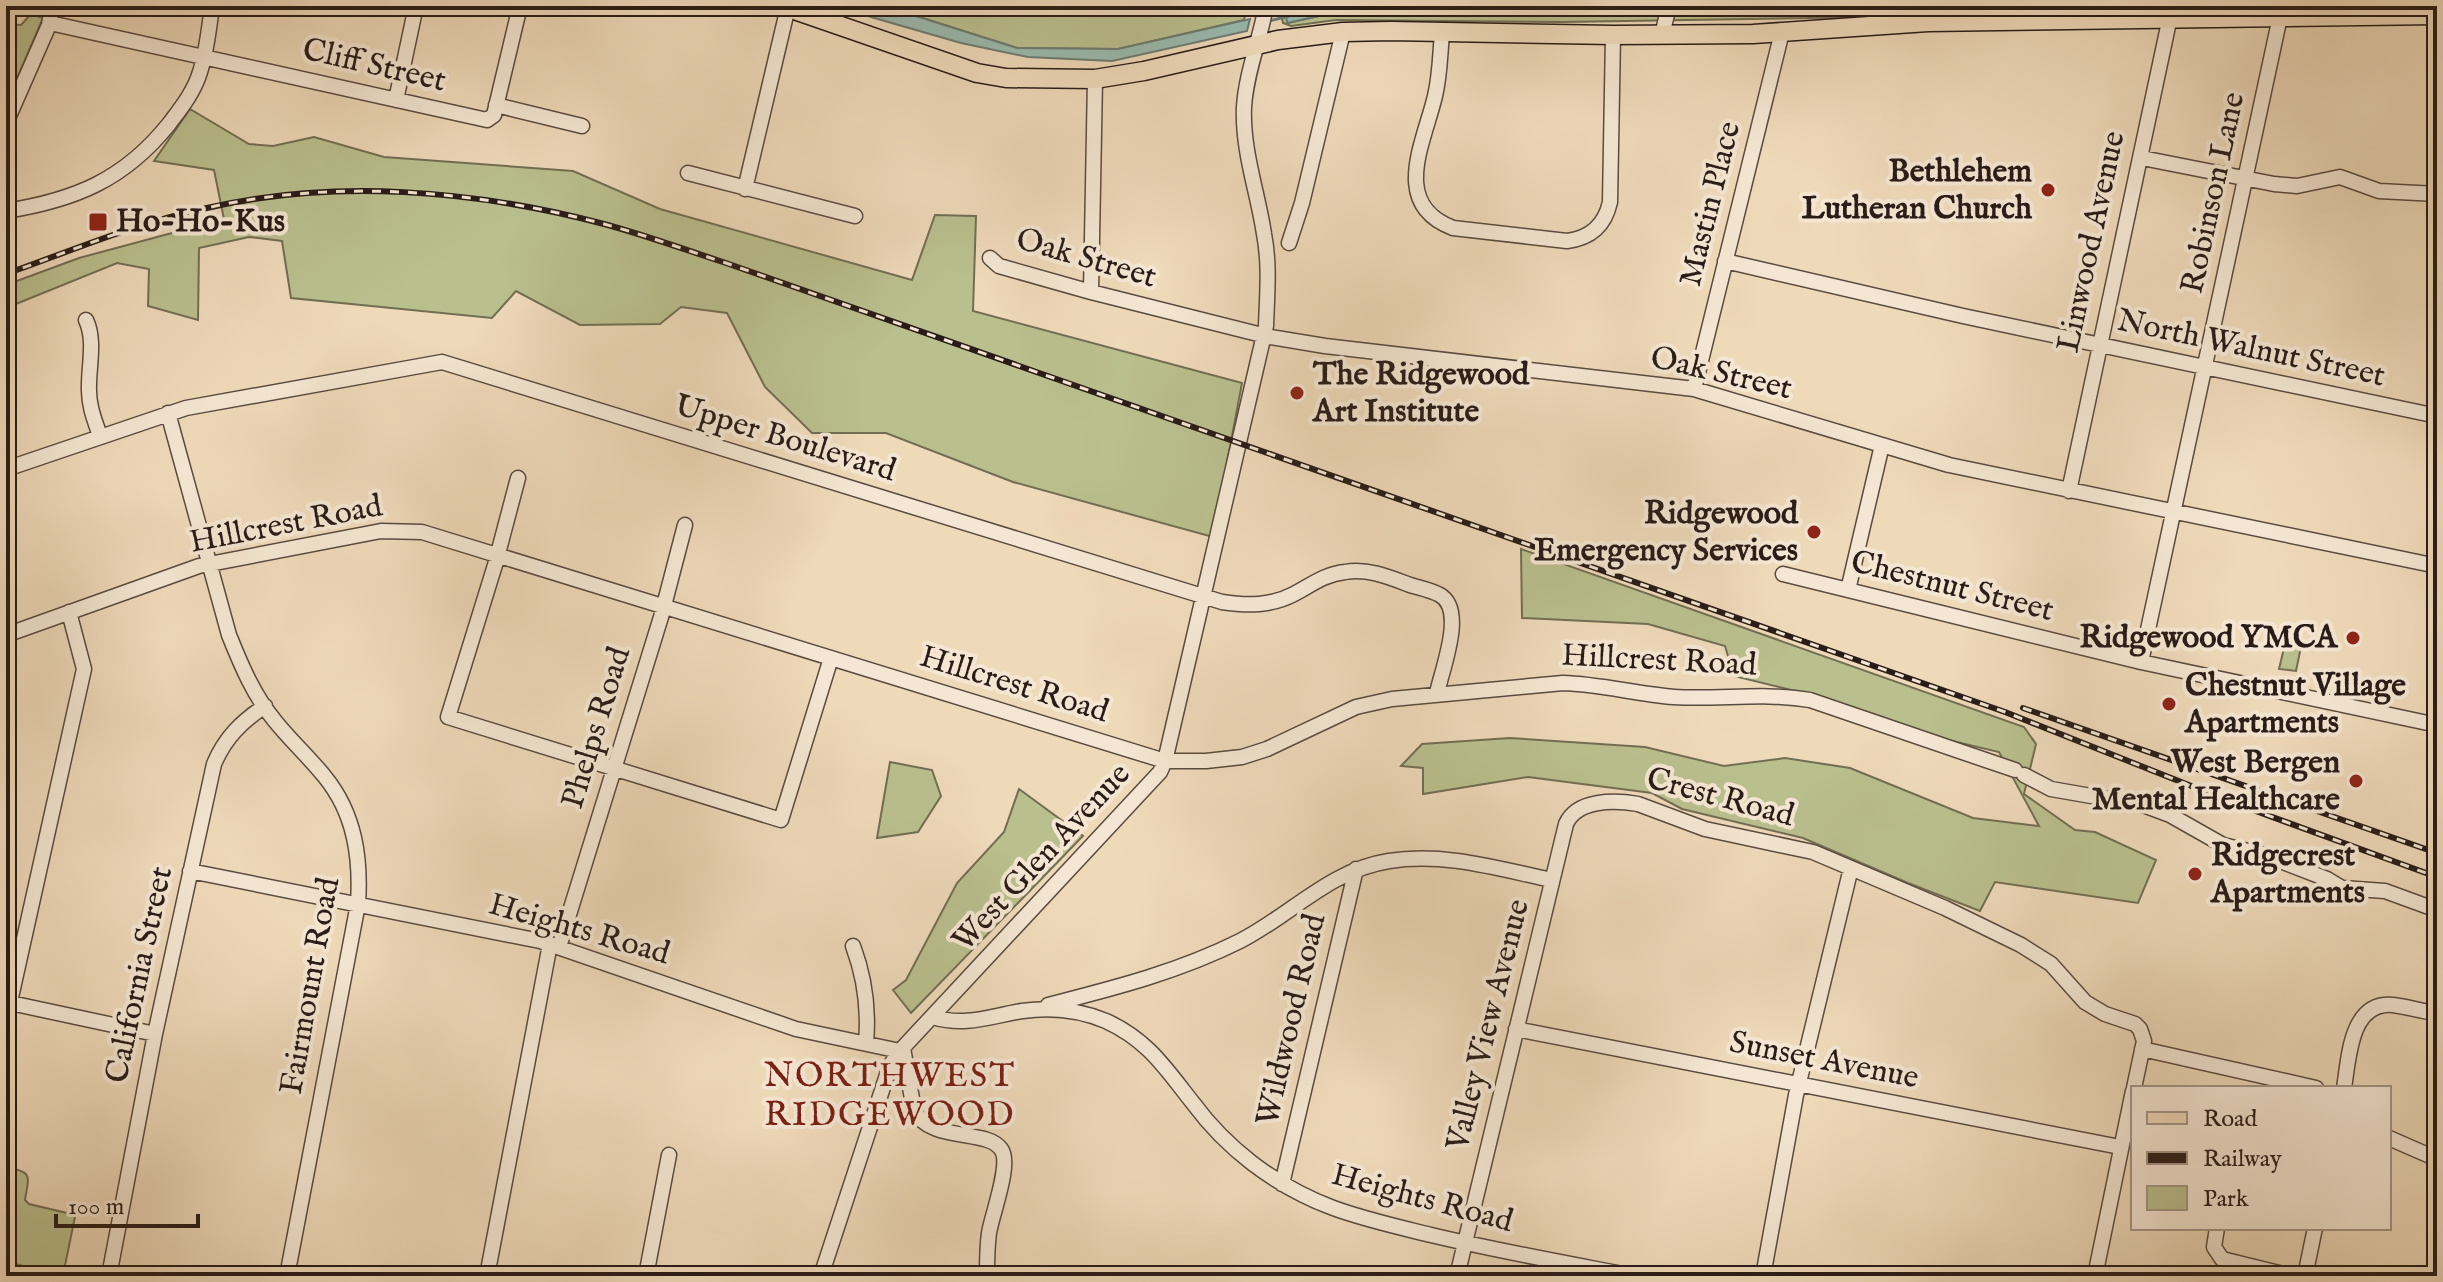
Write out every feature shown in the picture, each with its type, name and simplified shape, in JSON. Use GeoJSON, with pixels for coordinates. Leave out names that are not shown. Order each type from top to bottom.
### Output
{"type":"FeatureCollection","features":[{"type":"Feature","properties":{"kind":"main road"},"geometry":{"type":"LineString","coordinates":[[786,7],[977,73],[1006,78],[1095,79],[1144,71],[1260,38],[1343,32],[1662,35],[1782,32],[1928,22],[2171,12],[2280,17],[2437,15]]}},
{"type":"Feature","properties":{"kind":"street"},"geometry":{"type":"LineString","coordinates":[[6,123],[50,23],[52,6]]}},
{"type":"Feature","properties":{"kind":"street"},"geometry":{"type":"LineString","coordinates":[[6,211],[68,198],[95,187],[132,164],[148,149],[192,93],[205,57],[212,6]]}},
{"type":"Feature","properties":{"kind":"street"},"geometry":{"type":"LineString","coordinates":[[396,100],[416,6]]}},
{"type":"Feature","properties":{"kind":"street"},"geometry":{"type":"LineString","coordinates":[[520,6],[496,105],[582,126]]}},
{"type":"Feature","properties":{"kind":"street","name":"West Glen Avenue"},"geometry":{"type":"LineString","coordinates":[[821,1276],[890,1066],[901,1050],[1160,772],[1165,761],[1263,336],[1268,282],[1266,249],[1244,109],[1266,6]]}},
{"type":"Feature","properties":{"kind":"street"},"geometry":{"type":"LineString","coordinates":[[1662,35],[1669,6]]}},
{"type":"Feature","properties":{"kind":"street"},"geometry":{"type":"LineString","coordinates":[[745,189],[786,7]]}},
{"type":"Feature","properties":{"kind":"street","name":"Linwood Avenue"},"geometry":{"type":"LineString","coordinates":[[2069,491],[2171,12]]}},
{"type":"Feature","properties":{"kind":"street","name":"Robinson Lane"},"geometry":{"type":"LineString","coordinates":[[2141,662],[2280,17]]}},
{"type":"Feature","properties":{"kind":"street","name":"Cliff Street"},"geometry":{"type":"LineString","coordinates":[[50,23],[487,120],[494,115],[496,105]]}},
{"type":"Feature","properties":{"kind":"street"},"geometry":{"type":"LineString","coordinates":[[1289,243],[1302,203],[1343,32]]}},
{"type":"Feature","properties":{"kind":"street","name":"Mastin Place"},"geometry":{"type":"LineString","coordinates":[[1694,389],[1782,32]]}},
{"type":"Feature","properties":{"kind":"street"},"geometry":{"type":"LineString","coordinates":[[1442,33],[1437,85],[1415,176],[1419,199],[1425,209],[1442,224],[1453,228],[1567,241],[1597,229],[1608,212],[1613,35]]}},
{"type":"Feature","properties":{"kind":"street"},"geometry":{"type":"LineString","coordinates":[[1091,292],[1095,79]]}},
{"type":"Feature","properties":{"kind":"street"},"geometry":{"type":"LineString","coordinates":[[2142,158],[2297,186],[2340,177],[2379,191],[2437,194]]}},
{"type":"Feature","properties":{"kind":"street"},"geometry":{"type":"LineString","coordinates":[[688,173],[855,216]]}},
{"type":"Feature","properties":{"kind":"street","name":"Oak Street"},"geometry":{"type":"LineString","coordinates":[[990,258],[999,266],[1263,336],[1694,389],[1949,465],[2437,566]]}},
{"type":"Feature","properties":{"kind":"street","name":"North Walnut Street"},"geometry":{"type":"LineString","coordinates":[[1725,261],[2101,346],[2437,416]]}},
{"type":"Feature","properties":{"kind":"street"},"geometry":{"type":"LineString","coordinates":[[86,320],[91,335],[89,394],[100,436]]}},
{"type":"Feature","properties":{"kind":"street","name":"Upper Boulevard"},"geometry":{"type":"LineString","coordinates":[[6,469],[186,408],[442,362],[1204,597],[1246,605],[1262,604],[1293,595],[1334,574],[1375,573],[1440,595],[1451,608],[1453,623],[1437,693]]}},
{"type":"Feature","properties":{"kind":"street","name":"Fairmount Road"},"geometry":{"type":"LineString","coordinates":[[168,413],[229,635],[250,683],[273,719],[324,776],[343,805],[356,840],[359,859],[358,904],[287,1276]]}},
{"type":"Feature","properties":{"kind":"street"},"geometry":{"type":"LineString","coordinates":[[1848,590],[1882,445]]}},
{"type":"Feature","properties":{"kind":"street"},"geometry":{"type":"LineString","coordinates":[[518,478],[498,555],[448,717],[781,820],[831,658]]}},
{"type":"Feature","properties":{"kind":"street","name":"Phelps Road"},"geometry":{"type":"LineString","coordinates":[[487,1276],[554,946],[614,768],[664,606],[685,525]]}},
{"type":"Feature","properties":{"kind":"street","name":"Hillcrest Road"},"geometry":{"type":"LineString","coordinates":[[6,635],[209,564],[381,531],[422,532],[1165,761],[1242,757],[1267,749],[1356,707],[1437,693],[1583,683],[1676,697],[1793,697],[1828,705],[2019,772],[2051,789],[2143,805],[2170,815],[2223,845],[2265,855],[2342,888],[2385,891],[2437,910]]}},
{"type":"Feature","properties":{"kind":"street","name":"Chestnut Street"},"geometry":{"type":"LineString","coordinates":[[1783,574],[2141,662],[2437,725]]}},
{"type":"Feature","properties":{"kind":"street"},"geometry":{"type":"LineString","coordinates":[[6,1020],[84,669],[69,612]]}},
{"type":"Feature","properties":{"kind":"street","name":"California Street"},"geometry":{"type":"LineString","coordinates":[[109,1276],[155,1034],[214,764],[236,728],[265,706]]}},
{"type":"Feature","properties":{"kind":"street","name":"Crest Road"},"geometry":{"type":"LineString","coordinates":[[1552,880],[1570,816],[1586,806],[1626,802],[1649,807],[1705,829],[1800,848],[1945,908],[2037,953],[2062,975],[2085,1002],[2105,1014],[2135,1024],[2143,1035],[2142,1049]]}},
{"type":"Feature","properties":{"kind":"street"},"geometry":{"type":"LineString","coordinates":[[1029,1010],[1142,981],[1202,960],[1243,940],[1329,882],[1356,869],[1403,859],[1438,858],[1552,880]]}},
{"type":"Feature","properties":{"kind":"street"},"geometry":{"type":"LineString","coordinates":[[1763,1276],[1798,1085],[1851,868]]}},
{"type":"Feature","properties":{"kind":"street","name":"Wildwood Road"},"geometry":{"type":"LineString","coordinates":[[1282,1184],[1356,869]]}},
{"type":"Feature","properties":{"kind":"street","name":"Heights Road"},"geometry":{"type":"LineString","coordinates":[[190,871],[554,946],[796,1029],[901,1050]]}},
{"type":"Feature","properties":{"kind":"street","name":"Valley View Avenue"},"geometry":{"type":"LineString","coordinates":[[1457,1276],[1552,880]]}},
{"type":"Feature","properties":{"kind":"street"},"geometry":{"type":"LineString","coordinates":[[853,946],[867,999],[866,1043]]}},
{"type":"Feature","properties":{"kind":"street"},"geometry":{"type":"LineString","coordinates":[[8,1003],[155,1034]]}},
{"type":"Feature","properties":{"kind":"street"},"geometry":{"type":"LineString","coordinates":[[2344,1086],[2355,1030],[2366,1013],[2384,1005],[2437,1014]]}},
{"type":"Feature","properties":{"kind":"street","name":"Heights Road"},"geometry":{"type":"LineString","coordinates":[[933,1017],[957,1022],[974,1021],[1048,1009],[1086,1015],[1138,1039],[1165,1066],[1222,1136],[1253,1164],[1282,1184],[1334,1210],[1465,1243],[1633,1276]]}},
{"type":"Feature","properties":{"kind":"street","name":"Sunset Avenue"},"geometry":{"type":"LineString","coordinates":[[1516,1029],[2120,1147]]}},
{"type":"Feature","properties":{"kind":"street"},"geometry":{"type":"LineString","coordinates":[[2134,1086],[2142,1049],[2307,1086]]}},
{"type":"Feature","properties":{"kind":"street"},"geometry":{"type":"LineString","coordinates":[[901,1050],[918,1119],[933,1128],[994,1142],[1005,1157],[988,1246],[987,1276]]}},
{"type":"Feature","properties":{"kind":"street"},"geometry":{"type":"LineString","coordinates":[[2095,1276],[2131,1099]]}},
{"type":"Feature","properties":{"kind":"street"},"geometry":{"type":"LineString","coordinates":[[2391,1139],[2437,1159]]}},
{"type":"Feature","properties":{"kind":"street"},"geometry":{"type":"LineString","coordinates":[[646,1276],[669,1155]]}},
{"type":"Feature","properties":{"kind":"street"},"geometry":{"type":"LineString","coordinates":[[2217,1230],[2214,1247],[2222,1259],[2291,1276]]}},
{"type":"Feature","properties":{"kind":"street"},"geometry":{"type":"LineString","coordinates":[[2305,1276],[2315,1230]]}},
{"type":"Feature","properties":{"kind":"green space"},"geometry":{"type":"Polygon","coordinates":[[[885,6],[1052,6],[1071,14],[1120,6],[1247,6],[1244,20],[1118,49],[1017,48],[885,6]]]}},
{"type":"Feature","properties":{"kind":"green space"},"geometry":{"type":"Polygon","coordinates":[[[1279,6],[1297,6],[1285,9],[1288,23],[1350,9],[1391,6],[1505,9],[1525,6],[1873,6],[1878,17],[1563,22],[1336,20],[1291,26],[1283,23],[1279,6]]]}},
{"type":"Feature","properties":{"kind":"green space"},"geometry":{"type":"Polygon","coordinates":[[[31,14],[43,18],[6,104],[6,24],[21,25],[31,14]]]}},
{"type":"Feature","properties":{"kind":"green space"},"geometry":{"type":"Polygon","coordinates":[[[190,109],[249,144],[273,146],[314,137],[384,157],[573,171],[660,209],[912,280],[935,215],[976,216],[973,311],[1242,383],[1213,537],[1013,482],[886,433],[812,433],[765,387],[727,313],[681,307],[660,324],[580,325],[516,291],[492,318],[291,298],[282,241],[249,237],[199,248],[198,320],[148,306],[149,269],[117,263],[6,308],[6,285],[79,258],[224,219],[214,170],[154,161],[190,109]]]}},
{"type":"Feature","properties":{"kind":"green space"},"geometry":{"type":"Polygon","coordinates":[[[1521,549],[2024,727],[2036,744],[2024,794],[2075,830],[2095,832],[2156,860],[2138,903],[1995,882],[1980,911],[1803,838],[1682,809],[1652,793],[1528,777],[1423,794],[1423,768],[1401,766],[1422,744],[1510,738],[1645,747],[1724,766],[1785,758],[1850,768],[1973,818],[2039,826],[1999,752],[1940,738],[1820,697],[1734,676],[1725,646],[1648,624],[1522,618],[1521,549]]]}},
{"type":"Feature","properties":{"kind":"green space"},"geometry":{"type":"Polygon","coordinates":[[[2285,644],[2301,647],[2296,671],[2279,669],[2285,644]]]}},
{"type":"Feature","properties":{"kind":"green space"},"geometry":{"type":"Polygon","coordinates":[[[890,762],[932,770],[941,796],[918,832],[877,838],[890,762]]]}},
{"type":"Feature","properties":{"kind":"green space"},"geometry":{"type":"Polygon","coordinates":[[[1019,789],[1083,836],[911,1013],[893,990],[906,980],[957,883],[1004,832],[1019,789]]]}},
{"type":"Feature","properties":{"kind":"green space"},"geometry":{"type":"Polygon","coordinates":[[[6,1167],[27,1176],[25,1200],[29,1204],[75,1217],[63,1275],[6,1262],[6,1167]]]}},
{"type":"Feature","properties":{"kind":"water"},"geometry":{"type":"Polygon","coordinates":[[[849,6],[884,6],[1017,48],[1118,49],[1250,19],[1247,31],[1112,61],[1028,57],[961,43],[871,17],[849,6]]]}},
{"type":"Feature","properties":{"kind":"water"},"geometry":{"type":"Polygon","coordinates":[[[1391,6],[1350,9],[1287,23],[1285,8],[1391,6]]]}},
{"type":"Feature","properties":{"kind":"waterway"},"geometry":{"type":"LineString","coordinates":[[1269,21],[1289,16]]}},
{"type":"Feature","properties":{"kind":"railway"},"geometry":{"type":"LineString","coordinates":[[6,274],[177,215],[252,199],[302,193],[353,191],[455,196],[555,212],[604,224],[726,263],[2005,712],[2234,803],[2437,877]]}},
{"type":"Feature","properties":{"kind":"railway"},"geometry":{"type":"LineString","coordinates":[[2023,708],[2437,853]]}},
{"type":"Feature","properties":{"kind":"place","name":"Bethlehem Lutheran Church"},"geometry":{"type":"Point","coordinates":[2048,190]}},
{"type":"Feature","properties":{"kind":"place","name":"Ho-Ho-Kus"},"geometry":{"type":"Point","coordinates":[98,222]}},
{"type":"Feature","properties":{"kind":"place","name":"The Ridgewood Art Institute"},"geometry":{"type":"Point","coordinates":[1297,393]}},
{"type":"Feature","properties":{"kind":"place","name":"Ridgewood Emergency Services"},"geometry":{"type":"Point","coordinates":[1814,532]}},
{"type":"Feature","properties":{"kind":"place","name":"Ridgewood YMCA"},"geometry":{"type":"Point","coordinates":[2353,638]}},
{"type":"Feature","properties":{"kind":"place","name":"Chestnut Village Apartments"},"geometry":{"type":"Point","coordinates":[2169,704]}},
{"type":"Feature","properties":{"kind":"place","name":"West Bergen Mental Healthcare"},"geometry":{"type":"Point","coordinates":[2356,781]}},
{"type":"Feature","properties":{"kind":"place","name":"Ridgecrest Apartments"},"geometry":{"type":"Point","coordinates":[2195,874]}},
{"type":"Feature","properties":{"kind":"district","name":"NORTHWEST RIDGEWOOD"},"geometry":{"type":"Point","coordinates":[890,1096]}}]}
